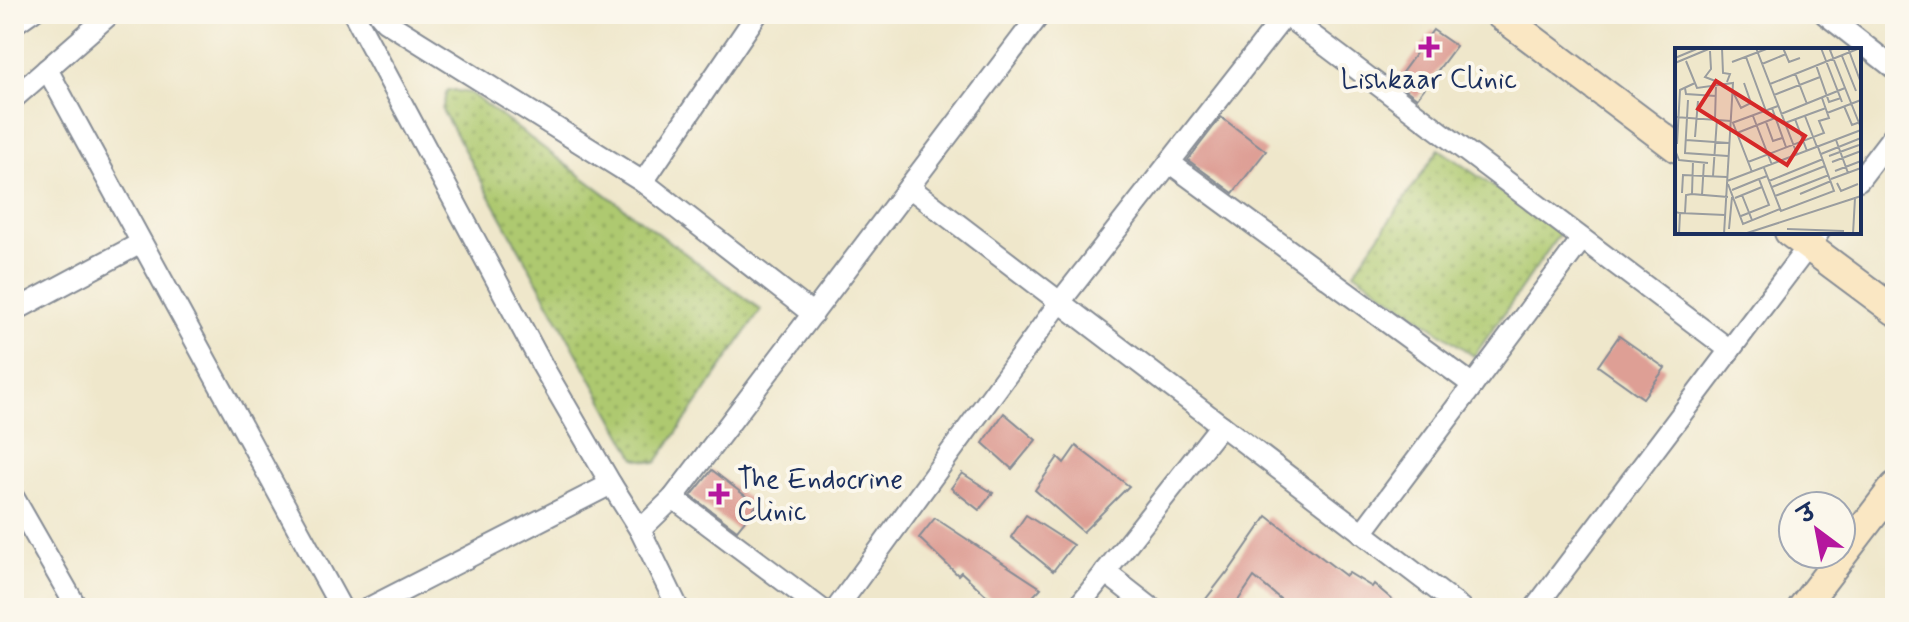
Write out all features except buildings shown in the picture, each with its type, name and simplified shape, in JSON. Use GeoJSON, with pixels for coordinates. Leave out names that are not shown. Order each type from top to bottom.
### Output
{"type":"FeatureCollection","features":[{"type":"Feature","properties":{"kind":"street"},"geometry":{"type":"LineString","coordinates":[[14,98],[110,14]]}},
{"type":"Feature","properties":{"kind":"street"},"geometry":{"type":"LineString","coordinates":[[354,14],[542,365],[640,530],[678,608]]}},
{"type":"Feature","properties":{"kind":"street"},"geometry":{"type":"LineString","coordinates":[[379,14],[385,21],[643,182],[813,314]]}},
{"type":"Feature","properties":{"kind":"street"},"geometry":{"type":"LineString","coordinates":[[643,182],[757,14]]}},
{"type":"Feature","properties":{"kind":"street"},"geometry":{"type":"LineString","coordinates":[[640,530],[673,498],[1040,14]]}},
{"type":"Feature","properties":{"kind":"street"},"geometry":{"type":"LineString","coordinates":[[837,608],[1060,302],[1284,14],[1730,350]]}},
{"type":"Feature","properties":{"kind":"street"},"geometry":{"type":"LineString","coordinates":[[1499,14],[1675,146]]}},
{"type":"Feature","properties":{"kind":"street"},"geometry":{"type":"LineString","coordinates":[[1825,14],[1895,69]]}},
{"type":"Feature","properties":{"kind":"street"},"geometry":{"type":"LineString","coordinates":[[47,69],[341,608]]}},
{"type":"Feature","properties":{"kind":"street"},"geometry":{"type":"LineString","coordinates":[[1861,177],[1895,133]]}},
{"type":"Feature","properties":{"kind":"street"},"geometry":{"type":"LineString","coordinates":[[1170,163],[1473,385]]}},
{"type":"Feature","properties":{"kind":"street"},"geometry":{"type":"LineString","coordinates":[[909,187],[1461,608]]}},
{"type":"Feature","properties":{"kind":"street"},"geometry":{"type":"LineString","coordinates":[[1535,608],[1730,350],[1806,237],[1895,311]]}},
{"type":"Feature","properties":{"kind":"street"},"geometry":{"type":"LineString","coordinates":[[1362,533],[1582,239]]}},
{"type":"Feature","properties":{"kind":"street"},"geometry":{"type":"LineString","coordinates":[[14,311],[141,243]]}},
{"type":"Feature","properties":{"kind":"street"},"geometry":{"type":"LineString","coordinates":[[1077,608],[1221,425]]}},
{"type":"Feature","properties":{"kind":"street"},"geometry":{"type":"LineString","coordinates":[[378,606],[611,484]]}},
{"type":"Feature","properties":{"kind":"street"},"geometry":{"type":"LineString","coordinates":[[1813,604],[1895,486]]}},
{"type":"Feature","properties":{"kind":"street"},"geometry":{"type":"LineString","coordinates":[[14,498],[77,608]]}},
{"type":"Feature","properties":{"kind":"street"},"geometry":{"type":"LineString","coordinates":[[673,498],[820,608]]}},
{"type":"Feature","properties":{"kind":"street"},"geometry":{"type":"LineString","coordinates":[[1105,572],[1151,608]]}},
{"type":"Feature","properties":{"kind":"lane"},"geometry":{"type":"LineString","coordinates":[[14,30],[37,14]]}},
{"type":"Feature","properties":{"kind":"green space"},"geometry":{"type":"Polygon","coordinates":[[[447,90],[470,93],[761,310],[656,463],[635,458],[442,110],[447,90]]]}},
{"type":"Feature","properties":{"kind":"green space"},"geometry":{"type":"Polygon","coordinates":[[[1439,149],[1560,233],[1474,356],[1354,272],[1439,149]]]}},
{"type":"Feature","properties":{"kind":"place","name":"Lishkaar Clinic"},"geometry":{"type":"Point","coordinates":[1429,47]}},
{"type":"Feature","properties":{"kind":"place","name":"The Endocrine Clinic"},"geometry":{"type":"Point","coordinates":[719,494]}}]}
